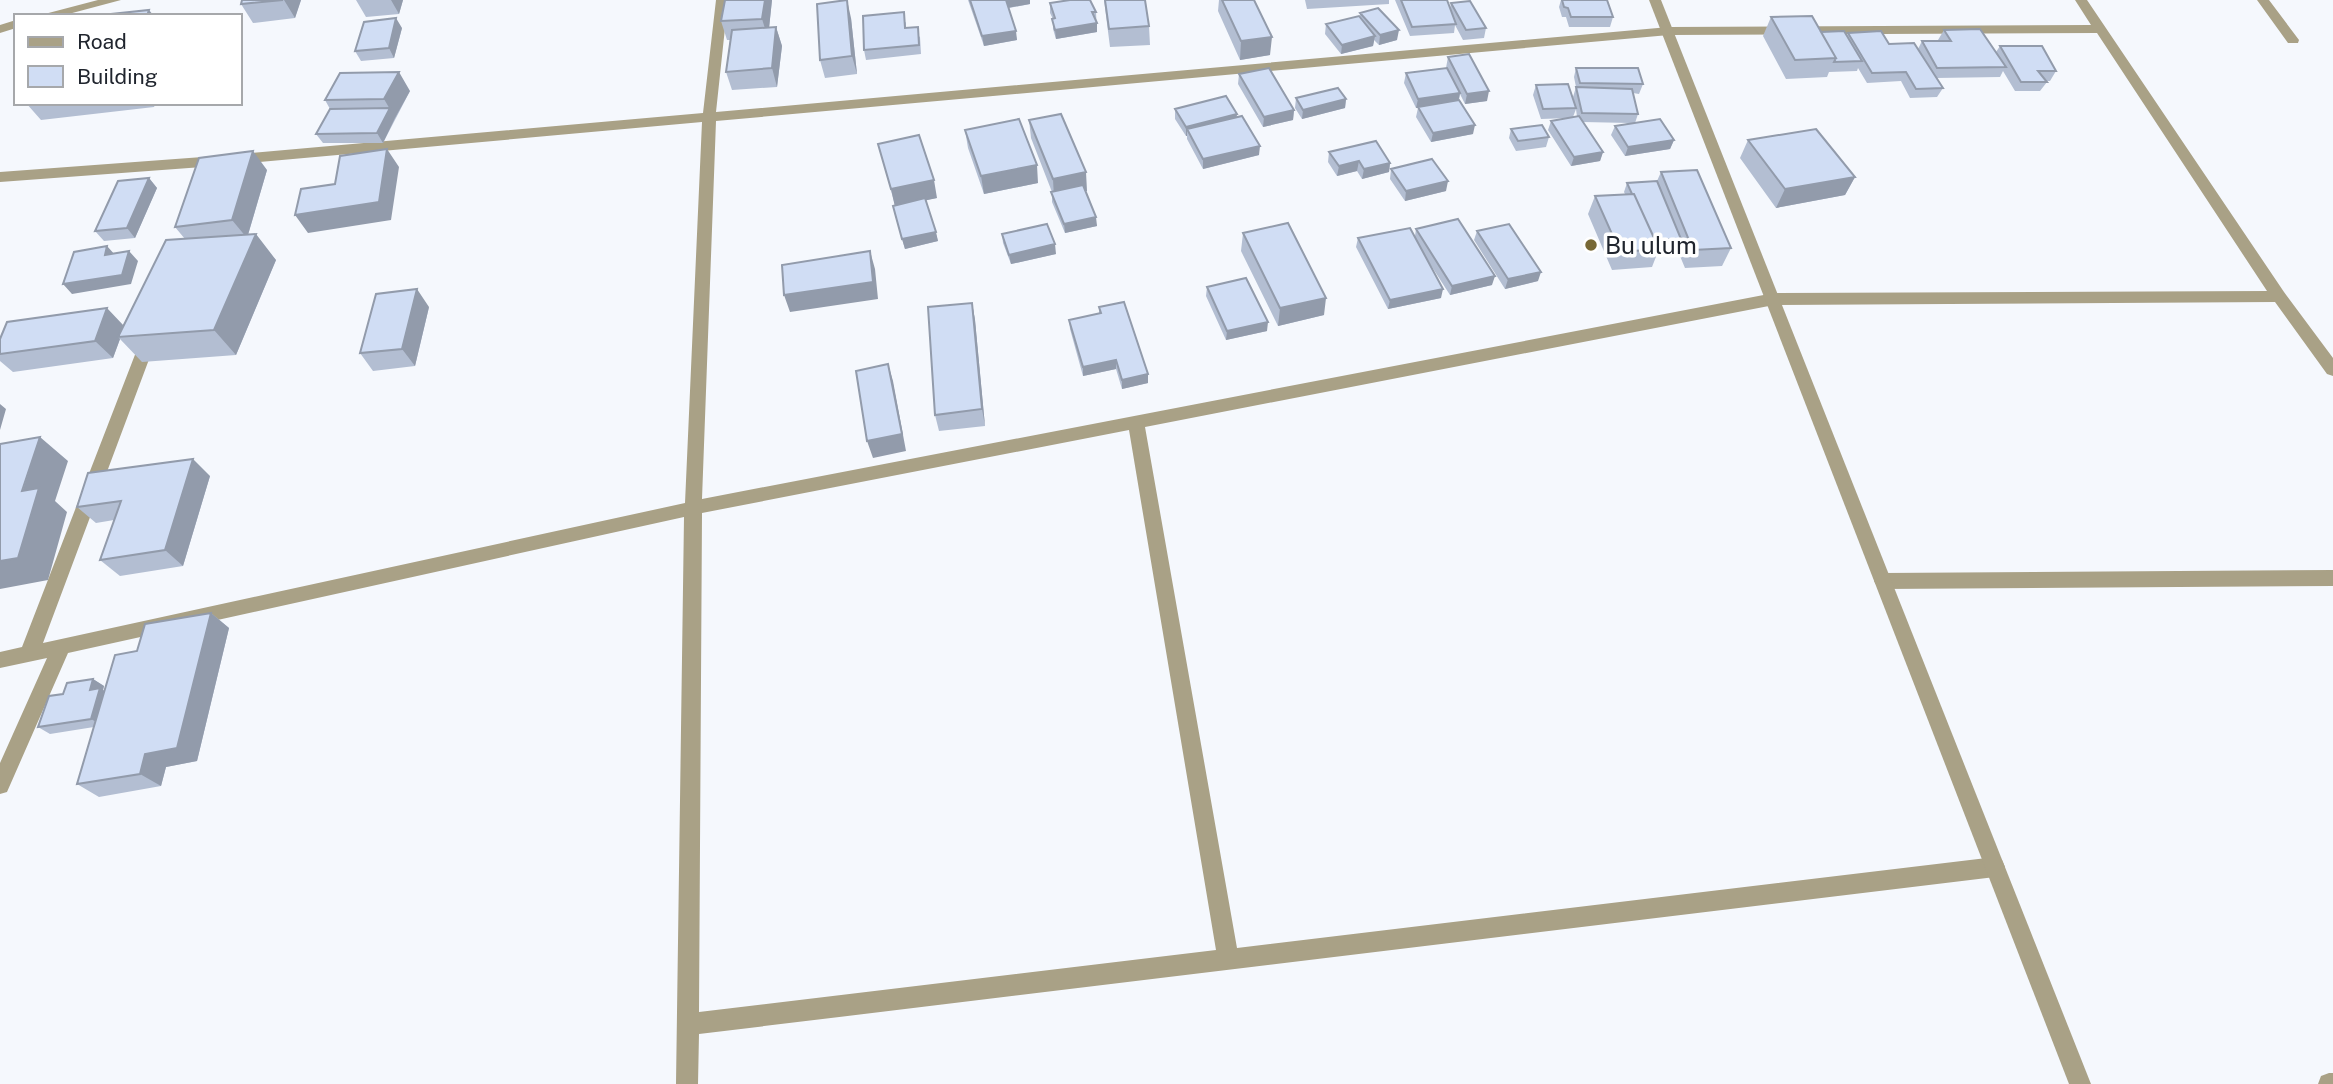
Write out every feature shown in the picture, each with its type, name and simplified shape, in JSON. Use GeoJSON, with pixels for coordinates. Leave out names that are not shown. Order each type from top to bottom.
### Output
{"type":"FeatureCollection","features":[{"type":"Feature","properties":{"kind":"street"},"geometry":{"type":"LineString","coordinates":[[52,14],[115,0]]}},
{"type":"Feature","properties":{"kind":"street"},"geometry":{"type":"LineString","coordinates":[[687,1084],[693,508],[709,116],[722,0]]}},
{"type":"Feature","properties":{"kind":"street"},"geometry":{"type":"LineString","coordinates":[[1655,0],[2080,1084]]}},
{"type":"Feature","properties":{"kind":"street"},"geometry":{"type":"LineString","coordinates":[[2081,0],[2279,296],[2333,370]]}},
{"type":"Feature","properties":{"kind":"street"},"geometry":{"type":"LineString","coordinates":[[2263,0],[2293,40]]}},
{"type":"Feature","properties":{"kind":"street"},"geometry":{"type":"LineString","coordinates":[[0,177],[214,168],[709,116],[1669,31],[2100,29]]}},
{"type":"Feature","properties":{"kind":"street"},"geometry":{"type":"LineString","coordinates":[[0,660],[693,508],[1774,299],[2279,296]]}},
{"type":"Feature","properties":{"kind":"street"},"geometry":{"type":"LineString","coordinates":[[29,653],[157,317]]}},
{"type":"Feature","properties":{"kind":"street"},"geometry":{"type":"LineString","coordinates":[[1136,422],[1228,959]]}},
{"type":"Feature","properties":{"kind":"street"},"geometry":{"type":"LineString","coordinates":[[1884,581],[2333,578]]}},
{"type":"Feature","properties":{"kind":"street"},"geometry":{"type":"LineString","coordinates":[[0,785],[62,646]]}},
{"type":"Feature","properties":{"kind":"street"},"geometry":{"type":"LineString","coordinates":[[688,1024],[1995,867]]}},
{"type":"Feature","properties":{"kind":"building"},"geometry":{"type":"Polygon","coordinates":[[[242,0],[283,0],[241,4],[242,0]]]}},
{"type":"Feature","properties":{"kind":"building"},"geometry":{"type":"Polygon","coordinates":[[[725,0],[765,0],[762,19],[721,21],[725,0]]]}},
{"type":"Feature","properties":{"kind":"building"},"geometry":{"type":"Polygon","coordinates":[[[847,0],[852,56],[820,60],[817,4],[847,0]]]}},
{"type":"Feature","properties":{"kind":"building"},"geometry":{"type":"Polygon","coordinates":[[[970,0],[1006,0],[1016,31],[982,36],[970,0]]]}},
{"type":"Feature","properties":{"kind":"building"},"geometry":{"type":"Polygon","coordinates":[[[1090,0],[1096,12],[1092,12],[1097,23],[1055,30],[1052,19],[1055,18],[1050,3],[1090,0]]]}},
{"type":"Feature","properties":{"kind":"building"},"geometry":{"type":"Polygon","coordinates":[[[1105,0],[1145,0],[1149,26],[1109,29],[1105,0]]]}},
{"type":"Feature","properties":{"kind":"building"},"geometry":{"type":"Polygon","coordinates":[[[1222,0],[1254,0],[1272,37],[1241,41],[1222,0]]]}},
{"type":"Feature","properties":{"kind":"building"},"geometry":{"type":"Polygon","coordinates":[[[1401,0],[1447,0],[1456,24],[1412,27],[1401,0]]]}},
{"type":"Feature","properties":{"kind":"building"},"geometry":{"type":"Polygon","coordinates":[[[1562,0],[1607,0],[1613,17],[1571,17],[1562,0]]]}},
{"type":"Feature","properties":{"kind":"building"},"geometry":{"type":"Polygon","coordinates":[[[1470,1],[1486,28],[1466,30],[1451,3],[1470,1]]]}},
{"type":"Feature","properties":{"kind":"building"},"geometry":{"type":"Polygon","coordinates":[[[1378,8],[1399,30],[1380,35],[1360,13],[1378,8]]]}},
{"type":"Feature","properties":{"kind":"building"},"geometry":{"type":"Polygon","coordinates":[[[149,10],[148,14],[111,14],[149,10]]]}},
{"type":"Feature","properties":{"kind":"building"},"geometry":{"type":"Polygon","coordinates":[[[904,12],[905,28],[918,27],[919,45],[864,50],[863,16],[904,12]]]}},
{"type":"Feature","properties":{"kind":"building"},"geometry":{"type":"Polygon","coordinates":[[[1359,16],[1375,36],[1342,45],[1326,24],[1359,16]]]}},
{"type":"Feature","properties":{"kind":"building"},"geometry":{"type":"Polygon","coordinates":[[[1812,16],[1836,58],[1795,60],[1771,17],[1812,16]]]}},
{"type":"Feature","properties":{"kind":"building"},"geometry":{"type":"Polygon","coordinates":[[[396,18],[389,48],[355,51],[364,22],[396,18]]]}},
{"type":"Feature","properties":{"kind":"building"},"geometry":{"type":"Polygon","coordinates":[[[776,27],[772,68],[726,72],[732,30],[776,27]]]}},
{"type":"Feature","properties":{"kind":"building"},"geometry":{"type":"Polygon","coordinates":[[[1980,29],[2006,67],[1937,68],[1922,41],[1951,41],[1944,30],[1980,29]]]}},
{"type":"Feature","properties":{"kind":"building"},"geometry":{"type":"Polygon","coordinates":[[[1844,31],[1862,61],[1834,62],[1836,58],[1821,32],[1844,31]]]}},
{"type":"Feature","properties":{"kind":"building"},"geometry":{"type":"Polygon","coordinates":[[[1881,31],[1889,44],[1914,43],[1943,88],[1916,89],[1906,72],[1872,73],[1848,33],[1881,31]]]}},
{"type":"Feature","properties":{"kind":"building"},"geometry":{"type":"Polygon","coordinates":[[[2000,46],[2042,46],[2056,71],[2038,71],[2047,82],[2021,82],[2000,46]]]}},
{"type":"Feature","properties":{"kind":"building"},"geometry":{"type":"Polygon","coordinates":[[[1469,54],[1489,91],[1467,94],[1448,57],[1469,54]]]}},
{"type":"Feature","properties":{"kind":"building"},"geometry":{"type":"Polygon","coordinates":[[[1269,68],[1294,110],[1264,117],[1239,74],[1269,68]]]}},
{"type":"Feature","properties":{"kind":"building"},"geometry":{"type":"Polygon","coordinates":[[[1447,68],[1460,93],[1418,99],[1406,73],[1447,68]]]}},
{"type":"Feature","properties":{"kind":"building"},"geometry":{"type":"Polygon","coordinates":[[[1576,68],[1638,68],[1643,84],[1580,83],[1576,68]]]}},
{"type":"Feature","properties":{"kind":"building"},"geometry":{"type":"Polygon","coordinates":[[[399,72],[384,99],[325,100],[340,73],[399,72]]]}},
{"type":"Feature","properties":{"kind":"building"},"geometry":{"type":"Polygon","coordinates":[[[1568,84],[1576,108],[1543,109],[1536,85],[1568,84]]]}},
{"type":"Feature","properties":{"kind":"building"},"geometry":{"type":"Polygon","coordinates":[[[1576,87],[1632,89],[1638,114],[1582,113],[1576,87]]]}},
{"type":"Feature","properties":{"kind":"building"},"geometry":{"type":"Polygon","coordinates":[[[1338,88],[1346,99],[1303,110],[1296,98],[1338,88]]]}},
{"type":"Feature","properties":{"kind":"building"},"geometry":{"type":"Polygon","coordinates":[[[1226,96],[1237,114],[1186,127],[1175,109],[1226,96]]]}},
{"type":"Feature","properties":{"kind":"building"},"geometry":{"type":"Polygon","coordinates":[[[1459,100],[1475,125],[1433,133],[1418,107],[1459,100]]]}},
{"type":"Feature","properties":{"kind":"building"},"geometry":{"type":"Polygon","coordinates":[[[390,108],[377,133],[316,134],[330,109],[390,108]]]}},
{"type":"Feature","properties":{"kind":"building"},"geometry":{"type":"Polygon","coordinates":[[[1061,114],[1086,172],[1053,179],[1029,120],[1061,114]]]}},
{"type":"Feature","properties":{"kind":"building"},"geometry":{"type":"Polygon","coordinates":[[[1242,116],[1260,146],[1203,159],[1187,129],[1242,116]]]}},
{"type":"Feature","properties":{"kind":"building"},"geometry":{"type":"Polygon","coordinates":[[[1579,116],[1603,152],[1574,157],[1551,121],[1579,116]]]}},
{"type":"Feature","properties":{"kind":"building"},"geometry":{"type":"Polygon","coordinates":[[[1019,119],[1037,165],[981,176],[965,130],[1019,119]]]}},
{"type":"Feature","properties":{"kind":"building"},"geometry":{"type":"Polygon","coordinates":[[[1660,119],[1674,140],[1628,147],[1615,126],[1660,119]]]}},
{"type":"Feature","properties":{"kind":"building"},"geometry":{"type":"Polygon","coordinates":[[[1542,125],[1549,137],[1518,141],[1511,129],[1542,125]]]}},
{"type":"Feature","properties":{"kind":"building"},"geometry":{"type":"Polygon","coordinates":[[[1816,129],[1855,177],[1785,189],[1748,140],[1816,129]]]}},
{"type":"Feature","properties":{"kind":"building"},"geometry":{"type":"Polygon","coordinates":[[[919,135],[934,180],[891,189],[878,144],[919,135]]]}},
{"type":"Feature","properties":{"kind":"building"},"geometry":{"type":"Polygon","coordinates":[[[1376,141],[1390,163],[1364,169],[1359,161],[1339,166],[1329,152],[1376,141]]]}},
{"type":"Feature","properties":{"kind":"building"},"geometry":{"type":"Polygon","coordinates":[[[387,149],[379,202],[295,215],[301,189],[335,184],[340,156],[387,149]]]}},
{"type":"Feature","properties":{"kind":"building"},"geometry":{"type":"Polygon","coordinates":[[[253,151],[232,220],[175,227],[199,158],[253,151]]]}},
{"type":"Feature","properties":{"kind":"building"},"geometry":{"type":"Polygon","coordinates":[[[1432,159],[1448,181],[1406,191],[1391,169],[1432,159]]]}},
{"type":"Feature","properties":{"kind":"building"},"geometry":{"type":"Polygon","coordinates":[[[1697,170],[1731,248],[1693,250],[1661,172],[1697,170]]]}},
{"type":"Feature","properties":{"kind":"building"},"geometry":{"type":"Polygon","coordinates":[[[149,178],[127,228],[95,231],[118,181],[149,178]]]}},
{"type":"Feature","properties":{"kind":"building"},"geometry":{"type":"Polygon","coordinates":[[[1657,181],[1681,239],[1655,240],[1627,183],[1657,181]]]}},
{"type":"Feature","properties":{"kind":"building"},"geometry":{"type":"Polygon","coordinates":[[[1083,185],[1096,217],[1064,224],[1051,192],[1083,185]]]}},
{"type":"Feature","properties":{"kind":"building"},"geometry":{"type":"Polygon","coordinates":[[[1634,194],[1659,249],[1620,252],[1595,196],[1634,194]]]}},
{"type":"Feature","properties":{"kind":"building"},"geometry":{"type":"Polygon","coordinates":[[[925,198],[936,232],[902,239],[893,206],[925,198]]]}},
{"type":"Feature","properties":{"kind":"building"},"geometry":{"type":"Polygon","coordinates":[[[1458,219],[1495,276],[1452,286],[1416,229],[1458,219]]]}},
{"type":"Feature","properties":{"kind":"building"},"geometry":{"type":"Polygon","coordinates":[[[1288,223],[1326,298],[1280,308],[1243,233],[1288,223]]]}},
{"type":"Feature","properties":{"kind":"building"},"geometry":{"type":"Polygon","coordinates":[[[1047,224],[1055,244],[1009,255],[1002,234],[1047,224]]]}},
{"type":"Feature","properties":{"kind":"building"},"geometry":{"type":"Polygon","coordinates":[[[1509,224],[1541,272],[1508,279],[1477,231],[1509,224]]]}},
{"type":"Feature","properties":{"kind":"building"},"geometry":{"type":"Polygon","coordinates":[[[1410,228],[1443,289],[1390,300],[1358,238],[1410,228]]]}},
{"type":"Feature","properties":{"kind":"building"},"geometry":{"type":"Polygon","coordinates":[[[256,234],[214,330],[118,337],[166,240],[256,234]]]}},
{"type":"Feature","properties":{"kind":"building"},"geometry":{"type":"Polygon","coordinates":[[[107,246],[105,255],[129,251],[122,275],[63,284],[74,252],[107,246]]]}},
{"type":"Feature","properties":{"kind":"building"},"geometry":{"type":"Polygon","coordinates":[[[870,251],[873,282],[784,295],[782,265],[870,251]]]}},
{"type":"Feature","properties":{"kind":"building"},"geometry":{"type":"Polygon","coordinates":[[[1246,278],[1268,322],[1227,331],[1207,287],[1246,278]]]}},
{"type":"Feature","properties":{"kind":"building"},"geometry":{"type":"Polygon","coordinates":[[[417,289],[402,349],[360,353],[376,294],[417,289]]]}},
{"type":"Feature","properties":{"kind":"building"},"geometry":{"type":"Polygon","coordinates":[[[1124,302],[1148,374],[1122,380],[1116,360],[1083,367],[1069,320],[1101,313],[1099,307],[1124,302]]]}},
{"type":"Feature","properties":{"kind":"building"},"geometry":{"type":"Polygon","coordinates":[[[972,303],[982,409],[935,415],[928,307],[972,303]]]}},
{"type":"Feature","properties":{"kind":"building"},"geometry":{"type":"Polygon","coordinates":[[[107,308],[95,341],[0,354],[0,339],[7,322],[107,308]]]}},
{"type":"Feature","properties":{"kind":"building"},"geometry":{"type":"Polygon","coordinates":[[[888,364],[902,434],[867,441],[856,371],[888,364]]]}},
{"type":"Feature","properties":{"kind":"building"},"geometry":{"type":"Polygon","coordinates":[[[40,437],[22,491],[39,488],[18,558],[0,561],[0,444],[40,437]]]}},
{"type":"Feature","properties":{"kind":"building"},"geometry":{"type":"Polygon","coordinates":[[[193,459],[165,550],[100,560],[121,501],[77,507],[88,473],[193,459]]]}},
{"type":"Feature","properties":{"kind":"building"},"geometry":{"type":"Polygon","coordinates":[[[211,613],[177,748],[145,754],[140,774],[77,784],[115,655],[137,651],[145,624],[211,613]]]}},
{"type":"Feature","properties":{"kind":"building"},"geometry":{"type":"Polygon","coordinates":[[[93,679],[90,690],[100,688],[91,719],[38,727],[49,696],[63,694],[67,683],[93,679]]]}},
{"type":"Feature","properties":{"kind":"place","name":"Bu ulum"},"geometry":{"type":"Point","coordinates":[1591,245]}}]}
